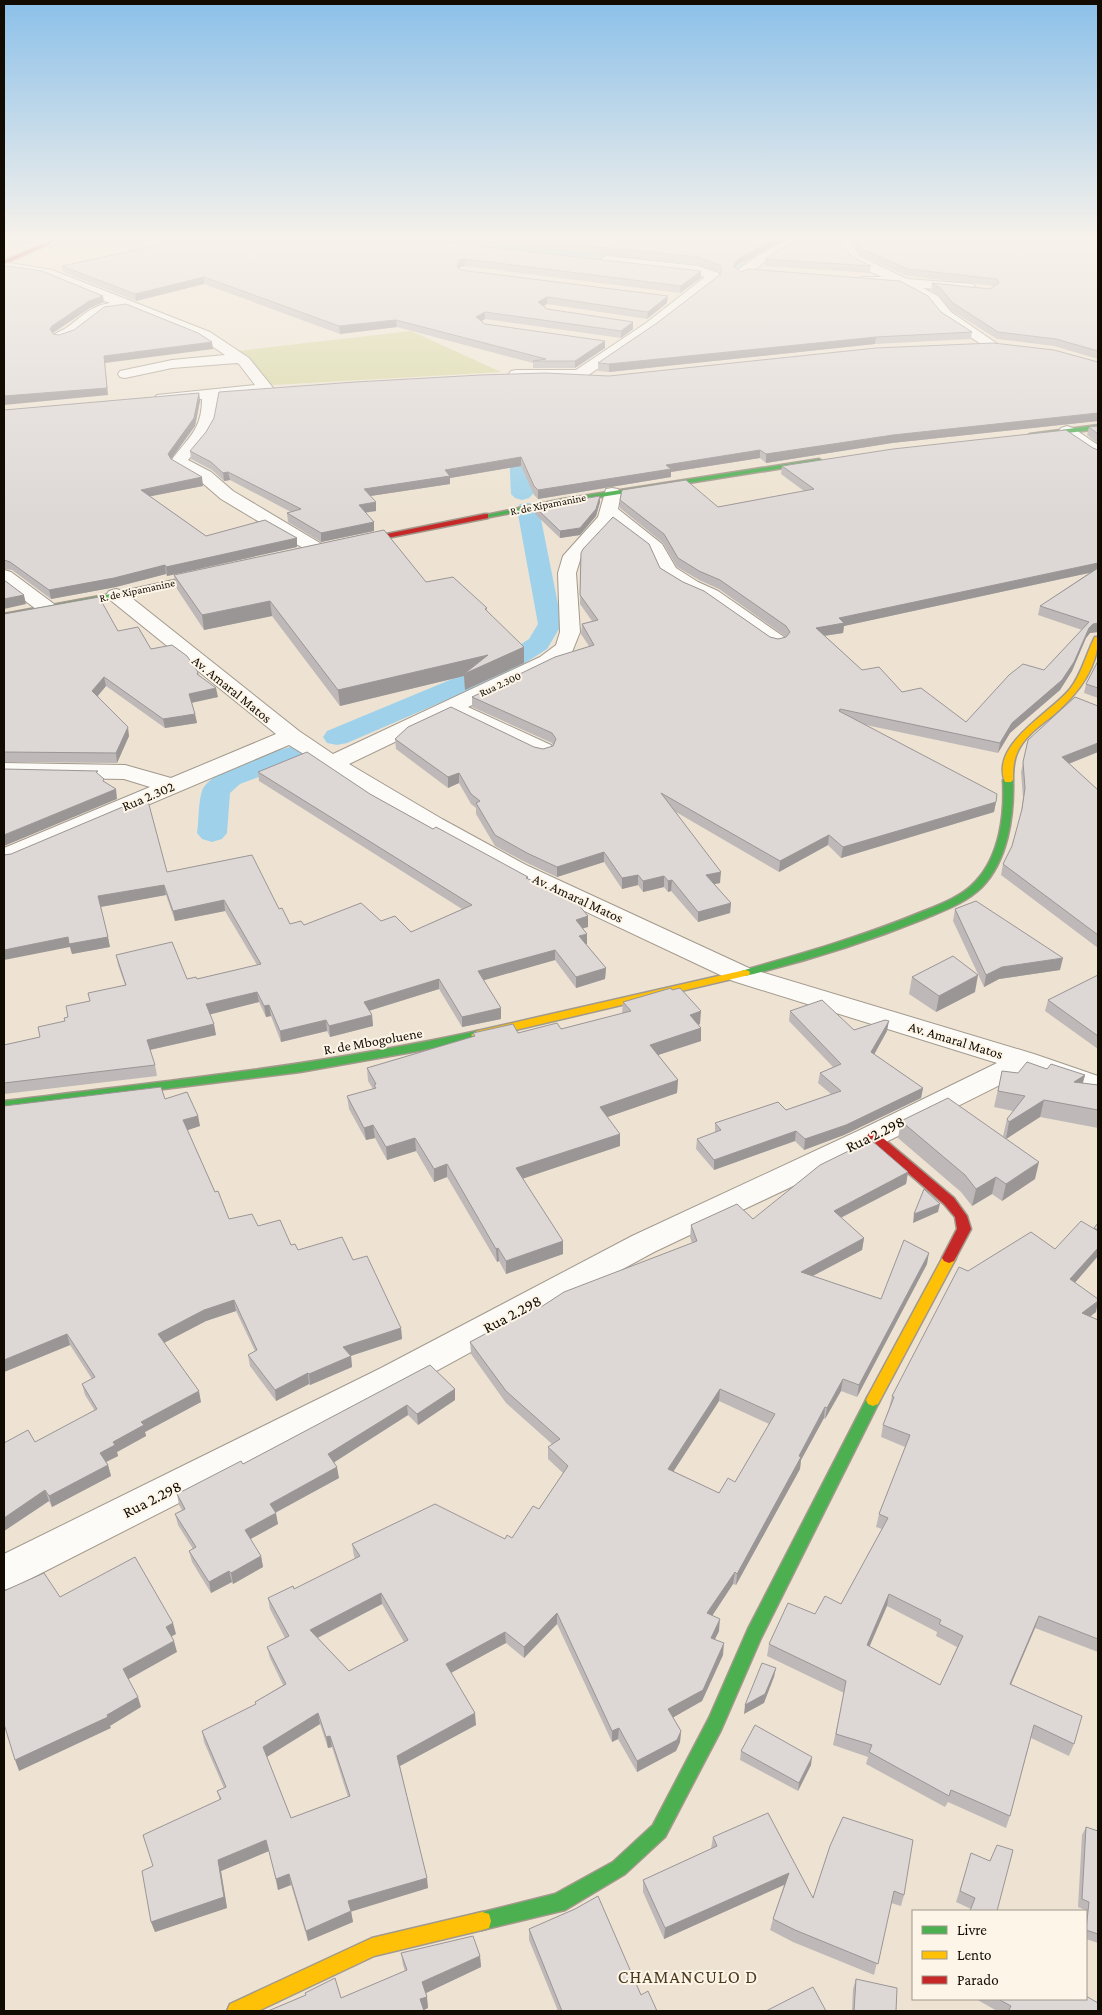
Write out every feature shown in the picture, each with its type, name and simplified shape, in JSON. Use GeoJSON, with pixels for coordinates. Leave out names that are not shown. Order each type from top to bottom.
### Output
{"type":"FeatureCollection","features":[{"type":"Feature","properties":{"kind":"street"},"geometry":{"type":"LineString","coordinates":[[60,336],[68,334],[72,330]]}},
{"type":"Feature","properties":{"kind":"street"},"geometry":{"type":"LineString","coordinates":[[192,330],[205,335],[239,358],[266,388]]}},
{"type":"Feature","properties":{"kind":"street"},"geometry":{"type":"LineString","coordinates":[[580,375],[624,345],[654,330]]}},
{"type":"Feature","properties":{"kind":"street"},"geometry":{"type":"LineString","coordinates":[[969,330],[992,345]]}},
{"type":"Feature","properties":{"kind":"street"},"geometry":{"type":"LineString","coordinates":[[606,343],[624,345]]}},
{"type":"Feature","properties":{"kind":"street"},"geometry":{"type":"LineString","coordinates":[[963,346],[1009,346]]}},
{"type":"Feature","properties":{"kind":"street"},"geometry":{"type":"LineString","coordinates":[[125,374],[172,364],[239,358]]}},
{"type":"Feature","properties":{"kind":"street"},"geometry":{"type":"LineString","coordinates":[[499,375],[580,375],[600,378]]}},
{"type":"Feature","properties":{"kind":"street"},"geometry":{"type":"LineString","coordinates":[[143,400],[284,387]]}},
{"type":"Feature","properties":{"kind":"street"},"geometry":{"type":"LineString","coordinates":[[210,394],[210,413],[205,430],[179,461],[205,476],[227,495],[328,548]]}},
{"type":"Feature","properties":{"kind":"street"},"geometry":{"type":"LineString","coordinates":[[1022,437],[1098,426]]}},
{"type":"Feature","properties":{"kind":"street"},"geometry":{"type":"LineString","coordinates":[[1067,431],[1098,452]]}},
{"type":"Feature","properties":{"kind":"street","name":"R. de Xipamanine"},"geometry":{"type":"LineString","coordinates":[[300,554],[563,501],[610,502],[834,459]]}},
{"type":"Feature","properties":{"kind":"street"},"geometry":{"type":"LineString","coordinates":[[610,502],[662,555],[668,571],[691,586],[711,595],[777,641]]}},
{"type":"Feature","properties":{"kind":"street","name":"Rua 2.300"},"geometry":{"type":"LineString","coordinates":[[332,763],[547,661],[564,648],[570,632],[567,573],[572,556],[578,547],[607,518],[610,502]]}},
{"type":"Feature","properties":{"kind":"street","name":"R. de Xipamanine"},"geometry":{"type":"LineString","coordinates":[[4,616],[223,572]]}},
{"type":"Feature","properties":{"kind":"street"},"geometry":{"type":"LineString","coordinates":[[4,576],[47,608]]}},
{"type":"Feature","properties":{"kind":"street","name":"Av. Amaral Matos"},"geometry":{"type":"LineString","coordinates":[[116,595],[291,736],[332,763],[434,824],[517,870],[742,974],[1024,1060],[1098,1086]]}},
{"type":"Feature","properties":{"kind":"street","name":"R. de Mbogoluene"},"geometry":{"type":"LineString","coordinates":[[4,1105],[346,1062],[430,1046],[742,974],[852,942],[917,918],[953,901],[976,887],[989,870],[1008,814],[1007,762],[1012,749],[1017,742],[1069,696],[1084,672],[1098,639]]}},
{"type":"Feature","properties":{"kind":"street"},"geometry":{"type":"LineString","coordinates":[[1069,696],[1091,705]]}},
{"type":"Feature","properties":{"kind":"street"},"geometry":{"type":"LineString","coordinates":[[451,707],[543,750]]}},
{"type":"Feature","properties":{"kind":"street","name":"Rua 2.302"},"geometry":{"type":"LineString","coordinates":[[4,856],[291,736]]}},
{"type":"Feature","properties":{"kind":"street"},"geometry":{"type":"LineString","coordinates":[[4,770],[125,772],[172,786]]}},
{"type":"Feature","properties":{"kind":"street","name":"Rua 2.298"},"geometry":{"type":"LineString","coordinates":[[4,1573],[393,1378],[643,1244],[873,1136],[1024,1060]]}},
{"type":"Feature","properties":{"kind":"street"},"geometry":{"type":"LineString","coordinates":[[237,2011],[372,1948],[558,1903],[619,1868],[658,1831],[715,1724],[754,1634],[870,1406],[964,1229],[961,1216],[949,1201],[873,1136]]}},
{"type":"Feature","properties":{"kind":"green space"},"geometry":{"type":"Polygon","coordinates":[[[411,331],[501,372],[255,386],[237,351],[411,331]]]}},
{"type":"Feature","properties":{"kind":"building"},"geometry":{"type":"Polygon","coordinates":[[[4,330],[51,330],[53,334],[59,335],[74,330],[191,330],[212,342],[104,356],[107,388],[4,396],[4,330]]]}},
{"type":"Feature","properties":{"kind":"building"},"geometry":{"type":"Polygon","coordinates":[[[435,330],[528,330],[605,341],[575,361],[533,361],[546,359],[435,330]]]}},
{"type":"Feature","properties":{"kind":"building"},"geometry":{"type":"Polygon","coordinates":[[[647,330],[969,330],[972,332],[876,337],[609,364],[598,363],[647,330]]]}},
{"type":"Feature","properties":{"kind":"building"},"geometry":{"type":"Polygon","coordinates":[[[995,330],[1098,330],[1098,351],[1056,339],[998,332],[995,330]]]}},
{"type":"Feature","properties":{"kind":"building"},"geometry":{"type":"Polygon","coordinates":[[[993,343],[1054,350],[1098,362],[1098,413],[893,435],[766,454],[760,450],[666,465],[671,469],[538,490],[534,486],[521,457],[445,470],[450,476],[364,489],[376,502],[359,505],[374,522],[321,533],[287,513],[301,509],[228,472],[223,473],[211,462],[190,451],[206,432],[214,418],[219,392],[481,375],[545,373],[609,376],[876,348],[993,343]]]}},
{"type":"Feature","properties":{"kind":"building"},"geometry":{"type":"Polygon","coordinates":[[[199,393],[194,418],[168,454],[171,459],[202,477],[141,490],[206,536],[265,520],[297,538],[166,567],[165,565],[114,578],[49,590],[10,562],[4,560],[4,410],[199,393]]]}},
{"type":"Feature","properties":{"kind":"building"},"geometry":{"type":"Polygon","coordinates":[[[1098,426],[1098,434],[1089,427],[1098,426]]]}},
{"type":"Feature","properties":{"kind":"building"},"geometry":{"type":"Polygon","coordinates":[[[1066,430],[1098,450],[1098,563],[839,618],[844,623],[816,628],[862,670],[879,667],[902,692],[921,688],[966,722],[1009,675],[1023,664],[1044,670],[1089,622],[1040,606],[1098,568],[1098,623],[1093,624],[1089,628],[1074,662],[1062,680],[1012,723],[1000,743],[840,709],[839,711],[997,794],[996,802],[843,847],[829,835],[780,861],[661,793],[721,872],[706,875],[731,903],[698,912],[672,880],[668,881],[664,876],[643,881],[638,875],[622,878],[604,852],[557,867],[495,835],[476,803],[480,801],[471,794],[459,773],[448,777],[395,739],[408,727],[451,707],[534,747],[543,749],[553,746],[556,739],[552,733],[472,697],[555,657],[594,645],[582,624],[598,620],[580,595],[581,553],[613,517],[649,544],[660,568],[683,582],[704,591],[770,637],[778,639],[786,637],[790,632],[786,626],[720,580],[699,571],[678,558],[664,534],[620,500],[622,490],[686,480],[718,507],[814,489],[782,466],[893,449],[1066,430]]]}},
{"type":"Feature","properties":{"kind":"building"},"geometry":{"type":"Polygon","coordinates":[[[600,496],[596,509],[580,528],[560,531],[535,507],[600,496]]]}},
{"type":"Feature","properties":{"kind":"building"},"geometry":{"type":"Polygon","coordinates":[[[384,530],[426,582],[453,577],[487,608],[485,609],[524,647],[464,674],[488,655],[338,690],[270,601],[202,615],[174,575],[384,530]]]}},
{"type":"Feature","properties":{"kind":"building"},"geometry":{"type":"Polygon","coordinates":[[[4,580],[24,595],[4,599],[4,580]]]}},
{"type":"Feature","properties":{"kind":"building"},"geometry":{"type":"Polygon","coordinates":[[[99,597],[118,631],[138,627],[151,649],[172,645],[187,656],[198,672],[197,674],[216,688],[189,694],[195,714],[163,719],[104,677],[92,691],[128,727],[116,753],[4,752],[4,614],[99,597]]]}},
{"type":"Feature","properties":{"kind":"building"},"geometry":{"type":"Polygon","coordinates":[[[1098,661],[1098,688],[1086,684],[1098,661]]]}},
{"type":"Feature","properties":{"kind":"building"},"geometry":{"type":"Polygon","coordinates":[[[1075,697],[1098,706],[1098,743],[1062,757],[1098,790],[1098,935],[1003,864],[1012,846],[1022,809],[1025,788],[1023,762],[1028,740],[1075,697]]]}},
{"type":"Feature","properties":{"kind":"building"},"geometry":{"type":"Polygon","coordinates":[[[307,752],[370,794],[433,829],[436,827],[528,877],[526,878],[573,898],[588,916],[576,920],[587,934],[579,936],[606,968],[576,977],[555,950],[478,971],[501,1008],[462,1017],[439,979],[364,1002],[372,1015],[329,1026],[326,1020],[280,1031],[269,1005],[264,1006],[257,992],[206,1004],[214,1024],[147,1040],[155,1065],[4,1083],[4,1045],[40,1037],[38,1027],[65,1021],[64,1018],[68,1017],[66,1006],[90,1001],[88,993],[126,985],[116,955],[172,942],[187,979],[196,977],[197,979],[261,964],[224,900],[173,911],[164,885],[98,896],[108,937],[69,944],[68,937],[4,950],[4,855],[11,854],[132,803],[134,806],[148,801],[167,872],[252,855],[279,909],[282,908],[290,924],[301,921],[304,925],[361,903],[381,921],[395,916],[411,932],[472,905],[258,772],[307,752]]]}},
{"type":"Feature","properties":{"kind":"building"},"geometry":{"type":"Polygon","coordinates":[[[4,769],[98,771],[96,772],[104,779],[103,781],[116,789],[4,835],[4,769]]]}},
{"type":"Feature","properties":{"kind":"building"},"geometry":{"type":"Polygon","coordinates":[[[976,901],[1063,958],[1002,967],[986,975],[955,909],[976,901]]]}},
{"type":"Feature","properties":{"kind":"building"},"geometry":{"type":"Polygon","coordinates":[[[953,956],[978,975],[939,996],[912,977],[953,956]]]}},
{"type":"Feature","properties":{"kind":"building"},"geometry":{"type":"Polygon","coordinates":[[[1098,975],[1098,1036],[1048,1000],[1098,975]]]}},
{"type":"Feature","properties":{"kind":"building"},"geometry":{"type":"Polygon","coordinates":[[[671,988],[672,990],[680,988],[701,1011],[690,1015],[701,1028],[650,1045],[678,1080],[600,1107],[620,1134],[516,1168],[563,1241],[506,1261],[498,1248],[496,1249],[447,1164],[434,1169],[415,1138],[386,1147],[373,1125],[364,1128],[347,1096],[376,1088],[374,1085],[376,1084],[367,1068],[475,1036],[473,1033],[513,1024],[518,1033],[557,1023],[561,1029],[631,1011],[623,1002],[671,988]]]}},
{"type":"Feature","properties":{"kind":"building"},"geometry":{"type":"Polygon","coordinates":[[[822,1000],[854,1030],[885,1020],[889,1021],[871,1052],[923,1088],[846,1125],[805,1139],[796,1131],[714,1160],[697,1139],[721,1130],[715,1123],[778,1102],[786,1110],[841,1091],[820,1073],[841,1064],[790,1011],[822,1000]]]}},
{"type":"Feature","properties":{"kind":"building"},"geometry":{"type":"Polygon","coordinates":[[[1027,1062],[1047,1069],[1051,1064],[1085,1075],[1074,1082],[1098,1085],[1098,1110],[1044,1100],[1009,1122],[1007,1119],[1025,1096],[998,1091],[1002,1071],[1018,1073],[1027,1062]]]}},
{"type":"Feature","properties":{"kind":"building"},"geometry":{"type":"Polygon","coordinates":[[[161,1087],[165,1099],[187,1092],[198,1116],[183,1120],[215,1192],[218,1191],[229,1219],[252,1214],[258,1226],[280,1220],[291,1245],[295,1244],[298,1250],[342,1237],[353,1260],[367,1256],[401,1328],[343,1347],[351,1356],[308,1373],[275,1390],[248,1355],[257,1350],[234,1300],[204,1310],[158,1334],[199,1391],[141,1422],[144,1425],[113,1442],[115,1445],[100,1453],[108,1465],[49,1496],[45,1490],[4,1518],[4,1443],[28,1430],[35,1442],[97,1409],[82,1384],[95,1377],[67,1334],[4,1360],[4,1106],[161,1087]]]}},
{"type":"Feature","properties":{"kind":"building"},"geometry":{"type":"Polygon","coordinates":[[[948,1098],[1039,1162],[1006,1184],[996,1177],[976,1189],[965,1175],[901,1121],[948,1098]]]}},
{"type":"Feature","properties":{"kind":"building"},"geometry":{"type":"Polygon","coordinates":[[[871,1140],[908,1172],[834,1211],[864,1238],[801,1272],[881,1299],[904,1240],[929,1253],[859,1385],[843,1379],[827,1408],[825,1407],[799,1456],[801,1457],[737,1574],[735,1572],[707,1613],[720,1619],[711,1638],[724,1643],[703,1690],[668,1709],[681,1731],[677,1740],[637,1761],[619,1728],[612,1731],[557,1613],[524,1647],[505,1632],[446,1664],[475,1713],[397,1756],[427,1878],[348,1901],[351,1911],[306,1931],[289,1874],[276,1879],[266,1840],[218,1860],[224,1897],[151,1922],[142,1871],[153,1866],[143,1835],[221,1799],[217,1791],[226,1787],[202,1731],[256,1704],[255,1702],[286,1684],[267,1647],[289,1636],[268,1598],[293,1586],[294,1589],[360,1556],[352,1544],[435,1504],[505,1539],[507,1535],[512,1538],[533,1506],[539,1509],[568,1466],[548,1447],[560,1439],[506,1391],[470,1342],[539,1305],[541,1307],[564,1292],[697,1241],[691,1225],[737,1204],[753,1219],[820,1165],[871,1140]],[[720,1389],[668,1469],[719,1493],[728,1478],[735,1482],[775,1414],[720,1389]],[[381,1593],[310,1630],[349,1671],[408,1640],[381,1593]],[[318,1713],[263,1747],[291,1818],[350,1796],[330,1736],[326,1737],[318,1713]]]}},
{"type":"Feature","properties":{"kind":"building"},"geometry":{"type":"Polygon","coordinates":[[[924,1189],[940,1204],[914,1214],[924,1189]]]}},
{"type":"Feature","properties":{"kind":"building"},"geometry":{"type":"Polygon","coordinates":[[[1081,1221],[1098,1231],[1098,1248],[1070,1279],[1098,1299],[1098,1301],[1082,1313],[1098,1320],[1098,1639],[1039,1616],[1010,1684],[1082,1716],[1074,1744],[1034,1725],[1010,1816],[951,1790],[949,1796],[869,1752],[872,1745],[836,1734],[846,1681],[769,1644],[788,1603],[815,1614],[825,1596],[841,1604],[888,1518],[879,1514],[910,1435],[883,1425],[894,1397],[892,1396],[959,1267],[968,1271],[1031,1232],[1055,1249],[1081,1221]],[[889,1594],[867,1645],[940,1685],[963,1636],[939,1624],[941,1620],[889,1594]]]}},
{"type":"Feature","properties":{"kind":"building"},"geometry":{"type":"Polygon","coordinates":[[[430,1365],[455,1389],[417,1414],[407,1405],[328,1454],[337,1467],[270,1504],[276,1513],[245,1530],[261,1556],[231,1573],[229,1571],[209,1582],[189,1551],[196,1547],[175,1514],[185,1509],[177,1494],[241,1461],[243,1464],[430,1365]]]}},
{"type":"Feature","properties":{"kind":"building"},"geometry":{"type":"Polygon","coordinates":[[[135,1557],[173,1623],[166,1627],[174,1641],[123,1669],[138,1697],[107,1715],[108,1717],[15,1760],[4,1724],[4,1591],[44,1573],[60,1597],[135,1557]]]}},
{"type":"Feature","properties":{"kind":"building"},"geometry":{"type":"Polygon","coordinates":[[[762,1663],[776,1668],[765,1694],[745,1705],[762,1663]]]}},
{"type":"Feature","properties":{"kind":"building"},"geometry":{"type":"Polygon","coordinates":[[[755,1725],[812,1757],[799,1783],[741,1751],[755,1725]]]}},
{"type":"Feature","properties":{"kind":"building"},"geometry":{"type":"Polygon","coordinates":[[[768,1813],[813,1898],[830,1846],[843,1817],[913,1840],[904,1895],[894,1891],[878,1964],[773,1919],[789,1873],[665,1928],[643,1880],[717,1846],[713,1837],[768,1813]]]}},
{"type":"Feature","properties":{"kind":"building"},"geometry":{"type":"Polygon","coordinates":[[[1086,1827],[1098,1831],[1098,1934],[1087,1930],[1089,1902],[1082,1899],[1086,1827]]]}},
{"type":"Feature","properties":{"kind":"building"},"geometry":{"type":"Polygon","coordinates":[[[997,1845],[1013,1850],[997,1910],[970,1910],[975,1898],[960,1891],[971,1853],[990,1861],[997,1845]]]}},
{"type":"Feature","properties":{"kind":"building"},"geometry":{"type":"Polygon","coordinates":[[[598,1896],[641,1995],[648,1991],[657,2011],[562,2011],[529,1929],[575,1909],[598,1896]]]}},
{"type":"Feature","properties":{"kind":"building"},"geometry":{"type":"Polygon","coordinates":[[[473,1936],[480,1956],[422,1982],[427,1997],[420,1999],[424,2011],[268,2011],[306,1995],[305,1993],[335,1978],[341,1998],[407,1970],[401,1953],[473,1936]]]}},
{"type":"Feature","properties":{"kind":"building"},"geometry":{"type":"Polygon","coordinates":[[[856,1979],[897,1988],[896,2011],[854,2011],[856,1979]]]}},
{"type":"Feature","properties":{"kind":"building"},"geometry":{"type":"Polygon","coordinates":[[[813,1987],[826,2011],[766,2011],[813,1987]]]}},
{"type":"Feature","properties":{"kind":"building"},"geometry":{"type":"Polygon","coordinates":[[[1087,1997],[1098,2003],[1098,2011],[1011,2011],[1009,2010],[1011,2006],[1000,2000],[1087,2000],[1087,1997]]]}},
{"type":"Feature","properties":{"kind":"waterway"},"geometry":{"type":"LineString","coordinates":[[522,494],[518,430],[526,423]]}},
{"type":"Feature","properties":{"kind":"waterway"},"geometry":{"type":"LineString","coordinates":[[337,737],[502,667],[538,644],[550,624],[528,509]]}},
{"type":"Feature","properties":{"kind":"waterway"},"geometry":{"type":"LineString","coordinates":[[212,833],[216,790],[230,778],[294,754]]}},
{"type":"Feature","properties":{"kind":"traffic: fast"},"geometry":{"type":"LineString","coordinates":[[1030,436],[1098,427]]}},
{"type":"Feature","properties":{"kind":"traffic: fast"},"geometry":{"type":"LineString","coordinates":[[485,516],[563,501],[819,461]]}},
{"type":"Feature","properties":{"kind":"traffic: fast"},"geometry":{"type":"LineString","coordinates":[[4,616],[116,595],[212,574]]}},
{"type":"Feature","properties":{"kind":"traffic: fast"},"geometry":{"type":"LineString","coordinates":[[745,973],[815,953],[884,930],[943,906],[968,893],[987,874],[999,849],[1008,806],[1008,780]]}},
{"type":"Feature","properties":{"kind":"traffic: fast"},"geometry":{"type":"LineString","coordinates":[[4,1105],[300,1068],[418,1048],[477,1035]]}},
{"type":"Feature","properties":{"kind":"traffic: fast"},"geometry":{"type":"LineString","coordinates":[[482,1921],[558,1903],[619,1868],[659,1831],[715,1724],[754,1634],[873,1400]]}},
{"type":"Feature","properties":{"kind":"traffic: slow"},"geometry":{"type":"LineString","coordinates":[[1008,780],[1012,752],[1027,732],[1058,707],[1073,691],[1086,670],[1098,639]]}},
{"type":"Feature","properties":{"kind":"traffic: slow"},"geometry":{"type":"LineString","coordinates":[[477,1035],[745,973]]}},
{"type":"Feature","properties":{"kind":"traffic: slow"},"geometry":{"type":"LineString","coordinates":[[873,1400],[949,1258]]}},
{"type":"Feature","properties":{"kind":"traffic: slow"},"geometry":{"type":"LineString","coordinates":[[237,2011],[372,1947],[482,1921]]}},
{"type":"Feature","properties":{"kind":"traffic: jam"},"geometry":{"type":"LineString","coordinates":[[352,543],[485,516]]}},
{"type":"Feature","properties":{"kind":"traffic: jam"},"geometry":{"type":"LineString","coordinates":[[873,1136],[949,1201],[961,1216],[964,1229],[949,1258]]}},
{"type":"Feature","properties":{"kind":"district","name":"CHAMANCULO D"},"geometry":{"type":"Point","coordinates":[688,1977]}}]}
